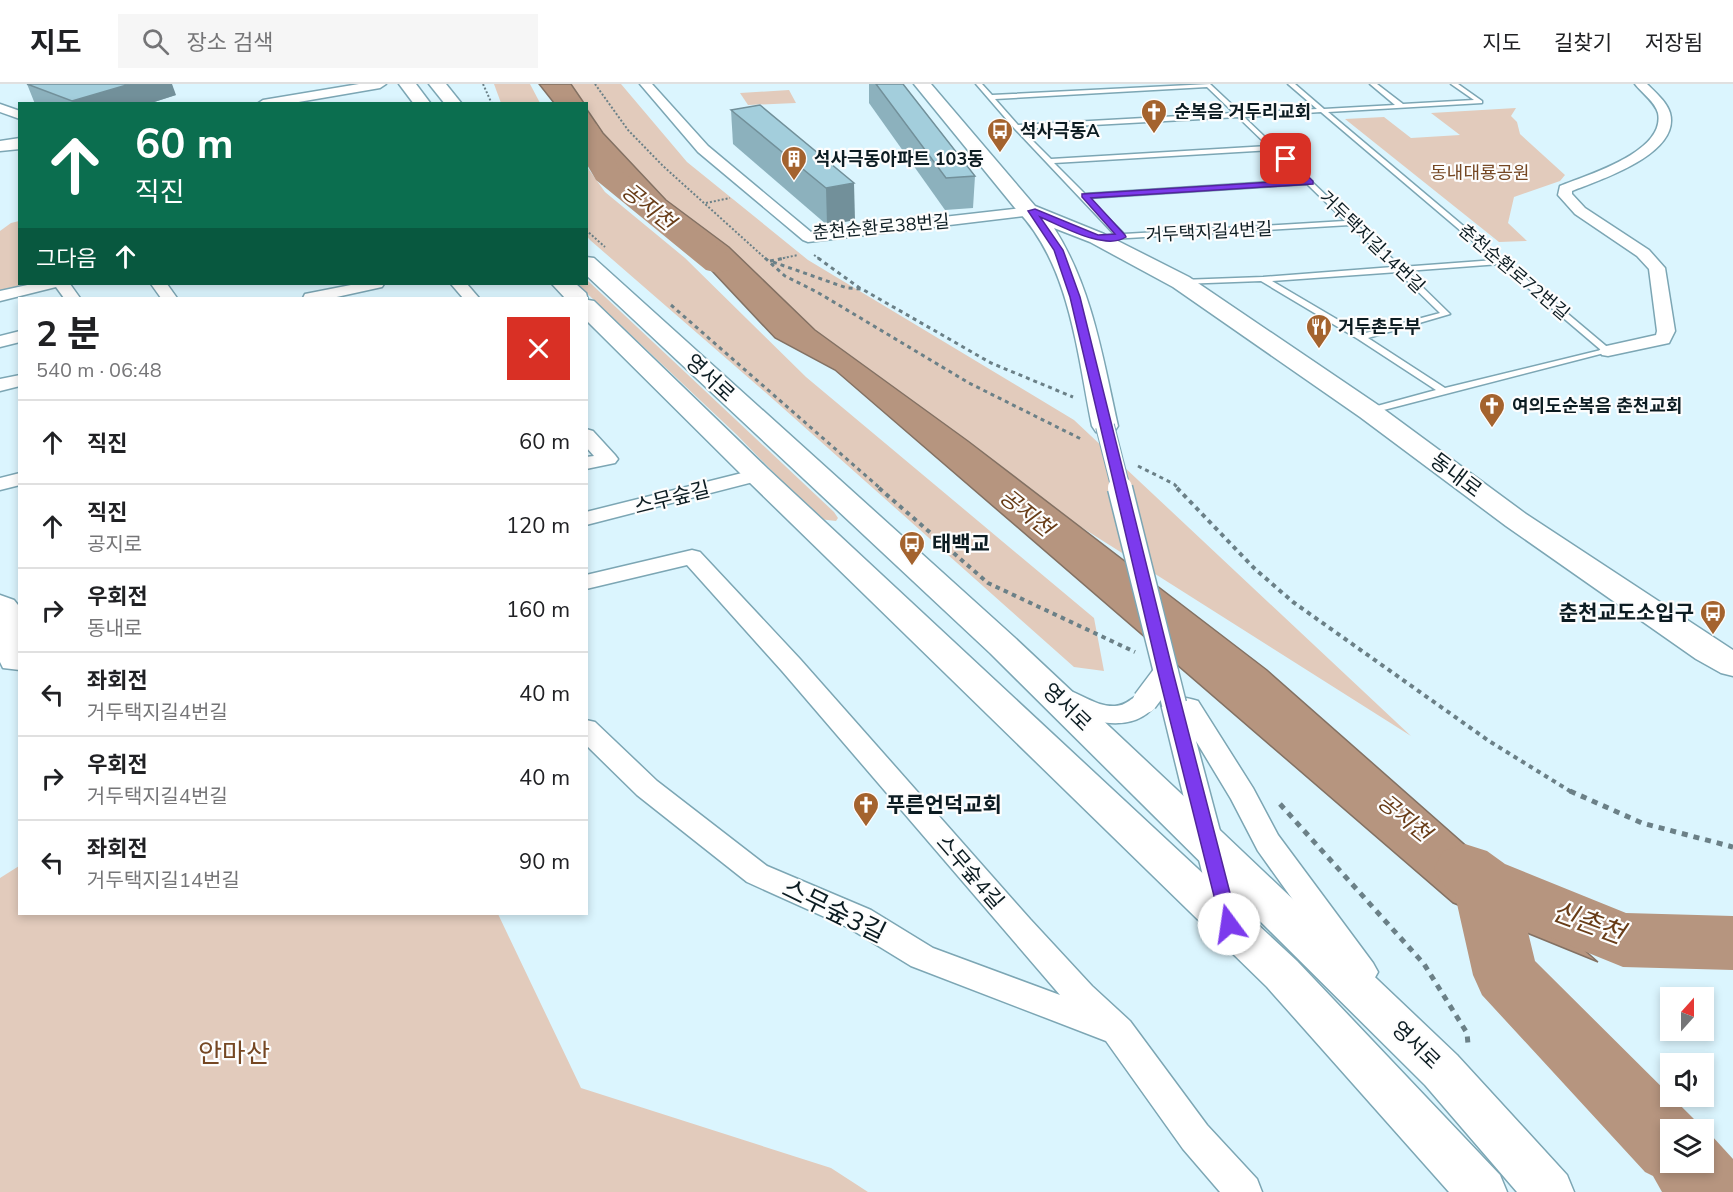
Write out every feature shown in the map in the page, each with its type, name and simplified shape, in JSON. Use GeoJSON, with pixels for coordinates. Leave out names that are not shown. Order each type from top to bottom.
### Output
{"type":"FeatureCollection","features":[{"type":"Feature","properties":{"kind":"street"},"geometry":{"type":"LineString","coordinates":[[275,102],[380,84]]}},
{"type":"Feature","properties":{"kind":"street"},"geometry":{"type":"LineString","coordinates":[[407,84],[421,102]]}},
{"type":"Feature","properties":{"kind":"street"},"geometry":{"type":"LineString","coordinates":[[437,84],[450,102]]}},
{"type":"Feature","properties":{"kind":"street","name":"춘천순환로38번길"},"geometry":{"type":"LineString","coordinates":[[646,84],[703,149],[808,237],[1032,211]]}},
{"type":"Feature","properties":{"kind":"street"},"geometry":{"type":"LineString","coordinates":[[922,84],[1022,204],[1032,211],[1059,250],[1075,297],[1166,672],[1181,705],[1237,786],[1269,843],[1415,1044]]}},
{"type":"Feature","properties":{"kind":"street"},"geometry":{"type":"LineString","coordinates":[[1608,351],[1663,339],[1666,331],[1657,268],[1642,253],[1580,211],[1565,195],[1565,189],[1626,164],[1647,151],[1660,134],[1664,120],[1663,112],[1641,84]]}},
{"type":"Feature","properties":{"kind":"street"},"geometry":{"type":"LineString","coordinates":[[0,108],[18,115]]}},
{"type":"Feature","properties":{"kind":"street"},"geometry":{"type":"LineString","coordinates":[[0,146],[18,143]]}},
{"type":"Feature","properties":{"kind":"street","name":"동내로"},"geometry":{"type":"LineString","coordinates":[[1032,211],[1110,237],[1180,282],[1369,411],[1516,520],[1733,666]]}},
{"type":"Feature","properties":{"kind":"street","name":"영서로"},"geometry":{"type":"LineString","coordinates":[[597,256],[1415,1044],[1441,1070],[1539,1181]]}},
{"type":"Feature","properties":{"kind":"street"},"geometry":{"type":"LineString","coordinates":[[0,296],[46,285]]}},
{"type":"Feature","properties":{"kind":"street"},"geometry":{"type":"LineString","coordinates":[[316,297],[371,285]]}},
{"type":"Feature","properties":{"kind":"street"},"geometry":{"type":"LineString","coordinates":[[460,285],[470,297]]}},
{"type":"Feature","properties":{"kind":"street"},"geometry":{"type":"LineString","coordinates":[[564,285],[577,297]]}},
{"type":"Feature","properties":{"kind":"street","name":"영서로"},"geometry":{"type":"LineString","coordinates":[[588,308],[758,475],[1282,974],[1483,1192],[1539,1181]]}},
{"type":"Feature","properties":{"kind":"street"},"geometry":{"type":"LineString","coordinates":[[0,342],[18,337]]}},
{"type":"Feature","properties":{"kind":"street"},"geometry":{"type":"LineString","coordinates":[[0,385],[18,380]]}},
{"type":"Feature","properties":{"kind":"street"},"geometry":{"type":"LineString","coordinates":[[588,437],[608,459],[588,463]]}},
{"type":"Feature","properties":{"kind":"street","name":"스무숲길"},"geometry":{"type":"LineString","coordinates":[[588,519],[669,500],[758,475]]}},
{"type":"Feature","properties":{"kind":"street"},"geometry":{"type":"LineString","coordinates":[[0,484],[18,480]]}},
{"type":"Feature","properties":{"kind":"street","name":"스무숲4길"},"geometry":{"type":"LineString","coordinates":[[588,582],[692,557],[799,674],[1019,928],[1081,996],[1118,1031],[1195,1137],[1244,1192]]}},
{"type":"Feature","properties":{"kind":"street"},"geometry":{"type":"LineString","coordinates":[[0,602],[6,605],[12,662],[18,662]]}},
{"type":"Feature","properties":{"kind":"street"},"geometry":{"type":"LineString","coordinates":[[1049,690],[1079,706],[1107,714],[1127,714],[1145,701],[1166,672]]}},
{"type":"Feature","properties":{"kind":"street"},"geometry":{"type":"LineString","coordinates":[[1181,705],[1209,844],[1229,924]]}},
{"type":"Feature","properties":{"kind":"street","name":"스무숲3길"},"geometry":{"type":"LineString","coordinates":[[588,731],[647,788],[757,874],[860,919],[922,957],[1118,1031]]}},
{"type":"Feature","properties":{"kind":"lane","name":"거두택지길4번길"},"geometry":{"type":"LineString","coordinates":[[979,84],[1017,127],[1085,196],[1110,237],[1352,223]]}},
{"type":"Feature","properties":{"kind":"lane","name":"춘천순환로72번길"},"geometry":{"type":"LineString","coordinates":[[1291,84],[1608,351]]}},
{"type":"Feature","properties":{"kind":"lane"},"geometry":{"type":"LineString","coordinates":[[1373,84],[1401,106]]}},
{"type":"Feature","properties":{"kind":"lane"},"geometry":{"type":"LineString","coordinates":[[1017,127],[1480,102],[1454,84]]}},
{"type":"Feature","properties":{"kind":"lane"},"geometry":{"type":"LineString","coordinates":[[991,97],[1208,85]]}},
{"type":"Feature","properties":{"kind":"lane","name":"거두택지길14번길"},"geometry":{"type":"LineString","coordinates":[[1208,85],[1446,314],[1361,337]]}},
{"type":"Feature","properties":{"kind":"lane"},"geometry":{"type":"LineString","coordinates":[[1050,161],[1275,148]]}},
{"type":"Feature","properties":{"kind":"lane"},"geometry":{"type":"LineString","coordinates":[[1085,196],[1310,182]]}},
{"type":"Feature","properties":{"kind":"lane","name":"동내로"},"geometry":{"type":"LineString","coordinates":[[1180,282],[1263,279],[1502,262]]}},
{"type":"Feature","properties":{"kind":"lane"},"geometry":{"type":"LineString","coordinates":[[1263,279],[1361,337],[1444,392]]}},
{"type":"Feature","properties":{"kind":"lane"},"geometry":{"type":"LineString","coordinates":[[1369,411],[1608,351]]}},
{"type":"Feature","properties":{"kind":"path"},"geometry":{"type":"LineString","coordinates":[[483,84],[491,102]]}},
{"type":"Feature","properties":{"kind":"path"},"geometry":{"type":"LineString","coordinates":[[706,203],[737,196]]}},
{"type":"Feature","properties":{"kind":"path"},"geometry":{"type":"LineString","coordinates":[[804,233],[799,240],[810,252],[862,289],[995,366],[1044,388],[1100,405]]}},
{"type":"Feature","properties":{"kind":"path"},"geometry":{"type":"LineString","coordinates":[[588,235],[597,256]]}},
{"type":"Feature","properties":{"kind":"path"},"geometry":{"type":"LineString","coordinates":[[810,252],[769,261],[847,288],[862,289]]}},
{"type":"Feature","properties":{"kind":"path"},"geometry":{"type":"LineString","coordinates":[[670,303],[988,583],[1138,653]]}},
{"type":"Feature","properties":{"kind":"path"},"geometry":{"type":"LineString","coordinates":[[1274,798],[1424,964],[1467,1033],[1470,1055]]}},
{"type":"Feature","properties":{"kind":"green space"},"geometry":{"type":"Polygon","coordinates":[[[494,84],[530,84],[539,102],[501,102],[494,84]]]}},
{"type":"Feature","properties":{"kind":"green space"},"geometry":{"type":"Polygon","coordinates":[[[571,84],[621,84],[687,162],[808,260],[1074,420],[1411,736],[920,425],[750,289],[602,133],[588,110],[588,102],[583,102],[571,84]]]}},
{"type":"Feature","properties":{"kind":"green space"},"geometry":{"type":"Polygon","coordinates":[[[789,90],[796,103],[748,105],[740,93],[789,90]]]}},
{"type":"Feature","properties":{"kind":"green space","name":"동내대룡공원"},"geometry":{"type":"Polygon","coordinates":[[[1516,108],[1511,116],[1517,122],[1520,134],[1565,175],[1560,181],[1514,197],[1508,223],[1527,241],[1499,242],[1345,119],[1384,117],[1411,138],[1460,135],[1431,113],[1516,108]]]}},
{"type":"Feature","properties":{"kind":"green space"},"geometry":{"type":"Polygon","coordinates":[[[588,168],[605,192],[685,258],[806,377],[1094,618],[1104,671],[1074,667],[588,238],[588,168]]]}},
{"type":"Feature","properties":{"kind":"green space"},"geometry":{"type":"Polygon","coordinates":[[[18,221],[18,285],[31,285],[0,291],[0,231],[18,221]]]}},
{"type":"Feature","properties":{"kind":"green space"},"geometry":{"type":"Polygon","coordinates":[[[588,281],[834,512],[838,518],[836,521],[819,519],[737,435],[578,285],[588,285],[588,281]]]}},
{"type":"Feature","properties":{"kind":"green space","name":"안마산"},"geometry":{"type":"Polygon","coordinates":[[[18,867],[18,915],[498,915],[581,1088],[831,1168],[868,1192],[0,1192],[0,878],[18,867]]]}},
{"type":"Feature","properties":{"kind":"water"},"geometry":{"type":"Polygon","coordinates":[[[539,84],[571,84],[583,102],[553,102],[539,84]]]}},
{"type":"Feature","properties":{"kind":"water"},"geometry":{"type":"Polygon","coordinates":[[[588,111],[603,133],[666,200],[729,247],[815,330],[968,441],[1267,670],[1598,962],[1453,903],[835,370],[775,338],[588,139],[588,111]]]}},
{"type":"Feature","properties":{"kind":"building"},"geometry":{"type":"Polygon","coordinates":[[[27,84],[130,84],[72,101],[27,84]]]}},
{"type":"Feature","properties":{"kind":"building"},"geometry":{"type":"Polygon","coordinates":[[[876,84],[903,84],[975,176],[946,178],[876,84]]]}},
{"type":"Feature","properties":{"kind":"building"},"geometry":{"type":"Polygon","coordinates":[[[760,105],[854,183],[826,188],[731,110],[760,105]]]}},
{"type":"Feature","properties":{"kind":"waterway","name":"공지천"},"geometry":{"type":"LineString","coordinates":[[588,134],[606,174],[718,263]]}},
{"type":"Feature","properties":{"kind":"waterway","name":"공지천"},"geometry":{"type":"LineString","coordinates":[[1465,868],[1483,882]]}},
{"type":"Feature","properties":{"kind":"waterway","name":"신촌천"},"geometry":{"type":"LineString","coordinates":[[1483,882],[1623,940],[1733,943]]}},
{"type":"Feature","properties":{"kind":"waterway"},"geometry":{"type":"LineString","coordinates":[[1483,882],[1506,975],[1660,1136]]}},
{"type":"Feature","properties":{"kind":"waterway"},"geometry":{"type":"LineString","coordinates":[[1695,1173],[1712,1192]]}},
{"type":"Feature","properties":{"kind":"place","name":"순복음 거두리교회"},"geometry":{"type":"Point","coordinates":[1154,135]}},
{"type":"Feature","properties":{"kind":"place","name":"석사극동A"},"geometry":{"type":"Point","coordinates":[1000,154]}},
{"type":"Feature","properties":{"kind":"place","name":"석사극동아파트 103동"},"geometry":{"type":"Point","coordinates":[794,182]}},
{"type":"Feature","properties":{"kind":"place","name":"거두촌두부"},"geometry":{"type":"Point","coordinates":[1319,350]}},
{"type":"Feature","properties":{"kind":"place","name":"여의도순복음 춘천교회"},"geometry":{"type":"Point","coordinates":[1492,429]}},
{"type":"Feature","properties":{"kind":"place","name":"태백교"},"geometry":{"type":"Point","coordinates":[912,567]}},
{"type":"Feature","properties":{"kind":"place","name":"춘천교도소입구"},"geometry":{"type":"Point","coordinates":[1713,636]}},
{"type":"Feature","properties":{"kind":"place","name":"푸른언덕교회"},"geometry":{"type":"Point","coordinates":[866,828]}},
{"type":"Feature","properties":{"kind":"route"},"geometry":{"type":"LineString","coordinates":[[1229,924],[1075,297],[1059,250],[1032,211],[1097,238],[1122,237],[1085,196],[1310,182],[1286,159]]}}]}
